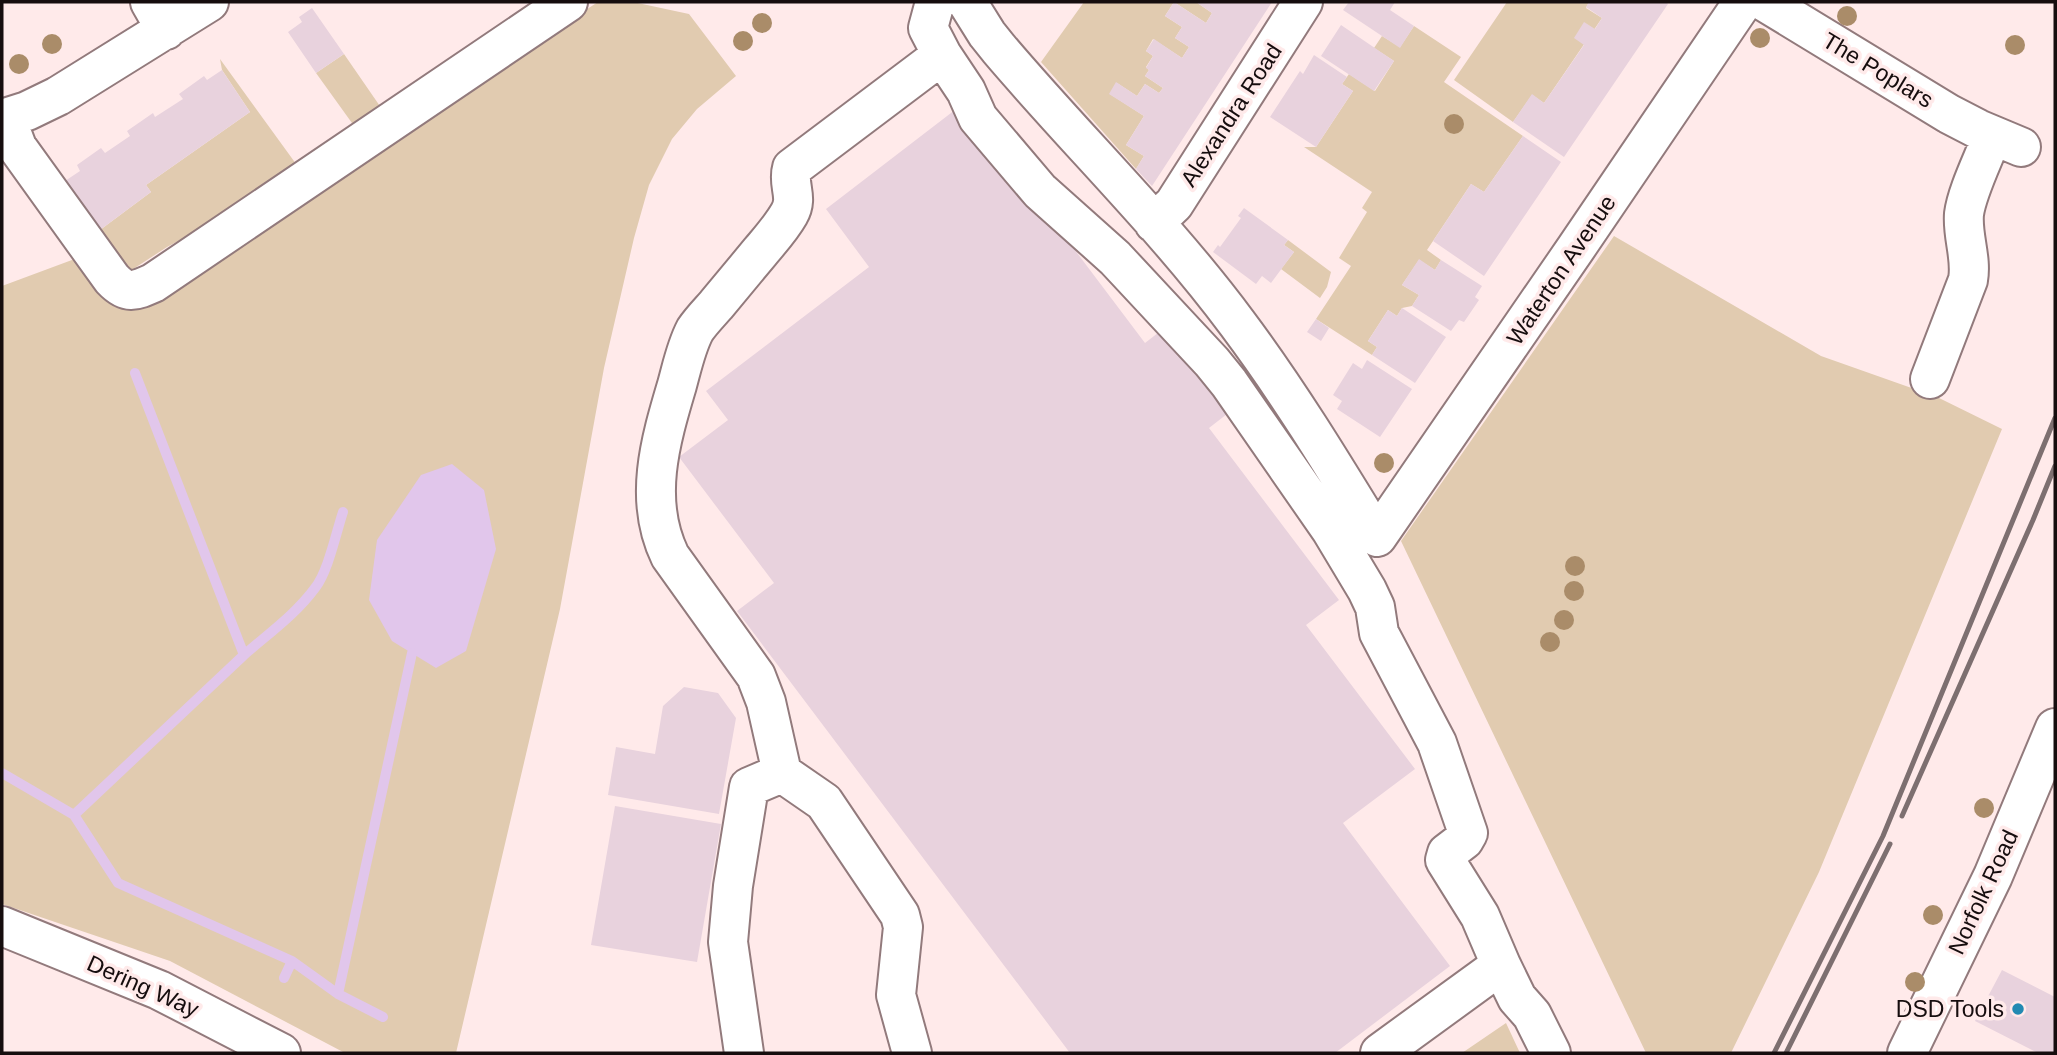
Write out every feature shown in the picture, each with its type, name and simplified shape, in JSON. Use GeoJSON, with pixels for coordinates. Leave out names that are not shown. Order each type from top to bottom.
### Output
{"type":"FeatureCollection","features":[{"type":"Feature","properties":{"kind":"street"},"geometry":{"type":"LineString","coordinates":[[209,2],[158,16],[58,96],[27,111],[4,118],[17,147],[112,279],[124,289],[138,290],[153,283],[568,2]]}},
{"type":"Feature","properties":{"kind":"street"},"geometry":{"type":"LineString","coordinates":[[936,2],[928,28],[966,91],[978,117],[1040,191],[1115,258],[1212,362],[1347,556],[1372,600],[1379,633],[1437,743],[1468,833],[1464,840],[1447,853],[1445,860],[1480,916],[1517,998],[1535,1020],[1551,1053]]}},
{"type":"Feature","properties":{"kind":"street","name":"Alexandra Road"},"geometry":{"type":"LineString","coordinates":[[1154,223],[1174,204],[1303,2]]}},
{"type":"Feature","properties":{"kind":"street","name":"Waterton Avenue"},"geometry":{"type":"LineString","coordinates":[[1154,223],[1237,323],[1377,537],[1742,2]]}},
{"type":"Feature","properties":{"kind":"street","name":"The Poplars"},"geometry":{"type":"LineString","coordinates":[[1765,2],[1949,114],[2007,141],[1965,208],[1968,280],[1930,379]]}},
{"type":"Feature","properties":{"kind":"street"},"geometry":{"type":"LineString","coordinates":[[987,18],[1020,74],[1154,223]]}},
{"type":"Feature","properties":{"kind":"street"},"geometry":{"type":"LineString","coordinates":[[912,1053],[896,995],[903,927],[900,915],[824,802],[782,773],[766,702],[756,676],[665,546],[656,508],[656,480],[660,443],[687,349],[696,329],[789,215],[794,199],[792,168],[942,55]]}},
{"type":"Feature","properties":{"kind":"street","name":"Norfolk Road"},"geometry":{"type":"LineString","coordinates":[[1907,1053],[1993,876],[2047,774],[2055,729]]}},
{"type":"Feature","properties":{"kind":"street"},"geometry":{"type":"LineString","coordinates":[[744,1053],[728,942],[733,886],[749,787],[782,773]]}},
{"type":"Feature","properties":{"kind":"street","name":"Dering Way"},"geometry":{"type":"LineString","coordinates":[[2,926],[159,989],[281,1053]]}},
{"type":"Feature","properties":{"kind":"street"},"geometry":{"type":"LineString","coordinates":[[1380,1053],[1500,965]]}},
{"type":"Feature","properties":{"kind":"shaded area"},"geometry":{"type":"Polygon","coordinates":[[[598,2],[633,2],[689,14],[736,76],[697,109],[672,139],[649,185],[604,368],[560,609],[456,1053],[345,1053],[170,961],[2,904],[2,286],[80,257],[140,299],[598,2]]]}},
{"type":"Feature","properties":{"kind":"shaded area"},"geometry":{"type":"Polygon","coordinates":[[[1084,2],[1174,2],[1165,16],[1182,27],[1175,38],[1189,47],[1182,58],[1153,39],[1146,51],[1153,56],[1146,67],[1149,70],[1145,76],[1163,88],[1159,93],[1145,84],[1137,96],[1117,83],[1110,94],[1144,116],[1126,145],[1144,156],[1136,169],[1041,62],[1084,2]]]}},
{"type":"Feature","properties":{"kind":"shaded area"},"geometry":{"type":"Polygon","coordinates":[[[1174,2],[1196,2],[1212,13],[1206,23],[1174,2]]]}},
{"type":"Feature","properties":{"kind":"shaded area"},"geometry":{"type":"Polygon","coordinates":[[[1507,2],[1589,2],[1586,8],[1602,18],[1544,103],[1532,95],[1513,122],[1454,80],[1507,2]]]}},
{"type":"Feature","properties":{"kind":"shaded area"},"geometry":{"type":"Polygon","coordinates":[[[1414,26],[1461,57],[1444,82],[1523,136],[1484,192],[1471,184],[1427,250],[1441,260],[1435,270],[1419,260],[1402,285],[1419,295],[1412,306],[1402,308],[1397,316],[1388,310],[1368,341],[1377,347],[1372,355],[1316,319],[1351,266],[1339,258],[1367,212],[1362,208],[1372,192],[1304,147],[1316,147],[1353,91],[1342,84],[1349,74],[1375,91],[1394,61],[1374,48],[1382,36],[1400,47],[1414,26]]]}},
{"type":"Feature","properties":{"kind":"shaded area"},"geometry":{"type":"Polygon","coordinates":[[[344,54],[384,112],[357,130],[316,73],[344,54]]]}},
{"type":"Feature","properties":{"kind":"shaded area"},"geometry":{"type":"Polygon","coordinates":[[[220,59],[299,168],[231,206],[234,211],[167,247],[127,273],[100,230],[151,192],[146,185],[250,112],[222,70],[220,59]]]}},
{"type":"Feature","properties":{"kind":"shaded area"},"geometry":{"type":"Polygon","coordinates":[[[1614,236],[1821,356],[1937,397],[2002,429],[1819,872],[1731,1053],[1646,1053],[1401,541],[1614,236]]]}},
{"type":"Feature","properties":{"kind":"shaded area"},"geometry":{"type":"Polygon","coordinates":[[[1288,240],[1331,272],[1327,287],[1320,298],[1281,269],[1294,252],[1284,245],[1288,240]]]}},
{"type":"Feature","properties":{"kind":"shaded area"},"geometry":{"type":"Polygon","coordinates":[[[452,464],[484,490],[496,549],[466,651],[436,668],[392,641],[369,600],[377,540],[421,475],[452,464]]]}},
{"type":"Feature","properties":{"kind":"shaded area"},"geometry":{"type":"Polygon","coordinates":[[[1506,1023],[1520,1053],[1462,1053],[1506,1023]]]}},
{"type":"Feature","properties":{"kind":"building"},"geometry":{"type":"Polygon","coordinates":[[[1174,2],[1206,23],[1212,13],[1196,2],[1272,2],[1152,186],[1136,169],[1144,156],[1126,145],[1144,116],[1109,94],[1116,82],[1137,96],[1145,84],[1159,93],[1163,88],[1145,76],[1153,56],[1146,51],[1154,39],[1182,58],[1189,47],[1175,38],[1182,27],[1165,16],[1174,2]]]}},
{"type":"Feature","properties":{"kind":"building"},"geometry":{"type":"Polygon","coordinates":[[[1349,2],[1395,2],[1390,10],[1414,26],[1400,48],[1343,10],[1349,2]]]}},
{"type":"Feature","properties":{"kind":"building"},"geometry":{"type":"Polygon","coordinates":[[[1589,2],[1668,4],[1564,157],[1513,122],[1532,94],[1544,103],[1584,45],[1574,38],[1584,22],[1595,29],[1602,18],[1586,7],[1589,2]]]}},
{"type":"Feature","properties":{"kind":"building"},"geometry":{"type":"Polygon","coordinates":[[[312,8],[344,54],[316,73],[288,32],[302,22],[299,17],[312,8]]]}},
{"type":"Feature","properties":{"kind":"building"},"geometry":{"type":"Polygon","coordinates":[[[1341,25],[1394,61],[1374,91],[1321,56],[1341,25]]]}},
{"type":"Feature","properties":{"kind":"building"},"geometry":{"type":"Polygon","coordinates":[[[1314,55],[1347,77],[1342,84],[1353,91],[1316,147],[1270,117],[1300,71],[1303,74],[1314,55]]]}},
{"type":"Feature","properties":{"kind":"building"},"geometry":{"type":"Polygon","coordinates":[[[222,70],[250,112],[146,185],[151,192],[100,230],[65,181],[80,171],[77,165],[101,148],[105,153],[130,136],[127,131],[153,113],[155,117],[183,99],[179,94],[204,76],[207,80],[222,70]]]}},
{"type":"Feature","properties":{"kind":"building"},"geometry":{"type":"Polygon","coordinates":[[[964,103],[1145,343],[1163,329],[1227,414],[1209,428],[1339,600],[1306,625],[1415,769],[1343,823],[1450,966],[1335,1053],[1070,1053],[737,611],[774,583],[679,457],[728,420],[706,391],[869,267],[826,209],[964,103]]]}},
{"type":"Feature","properties":{"kind":"building"},"geometry":{"type":"Polygon","coordinates":[[[1523,136],[1561,162],[1484,276],[1433,241],[1471,184],[1484,192],[1523,136]]]}},
{"type":"Feature","properties":{"kind":"building"},"geometry":{"type":"Polygon","coordinates":[[[1244,208],[1288,240],[1284,245],[1294,252],[1271,283],[1262,276],[1256,284],[1213,252],[1218,245],[1220,247],[1241,218],[1238,216],[1244,208]]]}},
{"type":"Feature","properties":{"kind":"building"},"geometry":{"type":"Polygon","coordinates":[[[1419,259],[1435,270],[1441,260],[1482,286],[1475,297],[1479,300],[1464,322],[1459,320],[1451,331],[1412,306],[1419,295],[1402,285],[1419,259]]]}},
{"type":"Feature","properties":{"kind":"building"},"geometry":{"type":"Polygon","coordinates":[[[1402,308],[1446,337],[1415,383],[1372,355],[1377,347],[1368,341],[1388,310],[1397,316],[1402,308]]]}},
{"type":"Feature","properties":{"kind":"building"},"geometry":{"type":"Polygon","coordinates":[[[1316,319],[1329,328],[1321,341],[1307,332],[1316,319]]]}},
{"type":"Feature","properties":{"kind":"building"},"geometry":{"type":"Polygon","coordinates":[[[1367,360],[1412,389],[1380,437],[1337,409],[1342,401],[1333,395],[1353,363],[1362,369],[1367,360]]]}},
{"type":"Feature","properties":{"kind":"building"},"geometry":{"type":"Polygon","coordinates":[[[684,687],[718,693],[736,718],[719,814],[608,795],[616,747],[655,754],[663,706],[684,687]]]}},
{"type":"Feature","properties":{"kind":"building"},"geometry":{"type":"Polygon","coordinates":[[[615,806],[721,824],[697,962],[591,945],[615,806]]]}},
{"type":"Feature","properties":{"kind":"building","name":"DSD Tools"},"geometry":{"type":"Polygon","coordinates":[[[2002,970],[2055,997],[2055,1053],[2038,1053],[1975,1021],[2002,970]]]}},
{"type":"Feature","properties":{"kind":"waterway"},"geometry":{"type":"LineString","coordinates":[[74,815],[244,655],[135,373]]}},
{"type":"Feature","properties":{"kind":"waterway"},"geometry":{"type":"LineString","coordinates":[[244,655],[291,615],[320,581],[343,512]]}},
{"type":"Feature","properties":{"kind":"waterway"},"geometry":{"type":"LineString","coordinates":[[338,994],[412,653]]}},
{"type":"Feature","properties":{"kind":"waterway"},"geometry":{"type":"LineString","coordinates":[[2,773],[74,815],[118,883],[292,961],[338,994],[383,1017]]}},
{"type":"Feature","properties":{"kind":"waterway"},"geometry":{"type":"LineString","coordinates":[[284,978],[292,961]]}},
{"type":"Feature","properties":{"kind":"railway"},"geometry":{"type":"LineString","coordinates":[[1774,1053],[1883,836],[2055,418]]}},
{"type":"Feature","properties":{"kind":"railway"},"geometry":{"type":"LineString","coordinates":[[1902,816],[2055,466]]}},
{"type":"Feature","properties":{"kind":"railway"},"geometry":{"type":"LineString","coordinates":[[1786,1053],[1890,844]]}},
{"type":"Feature","properties":{"kind":"place","name":"DSD Tools"},"geometry":{"type":"Point","coordinates":[2018,1009]}}]}
